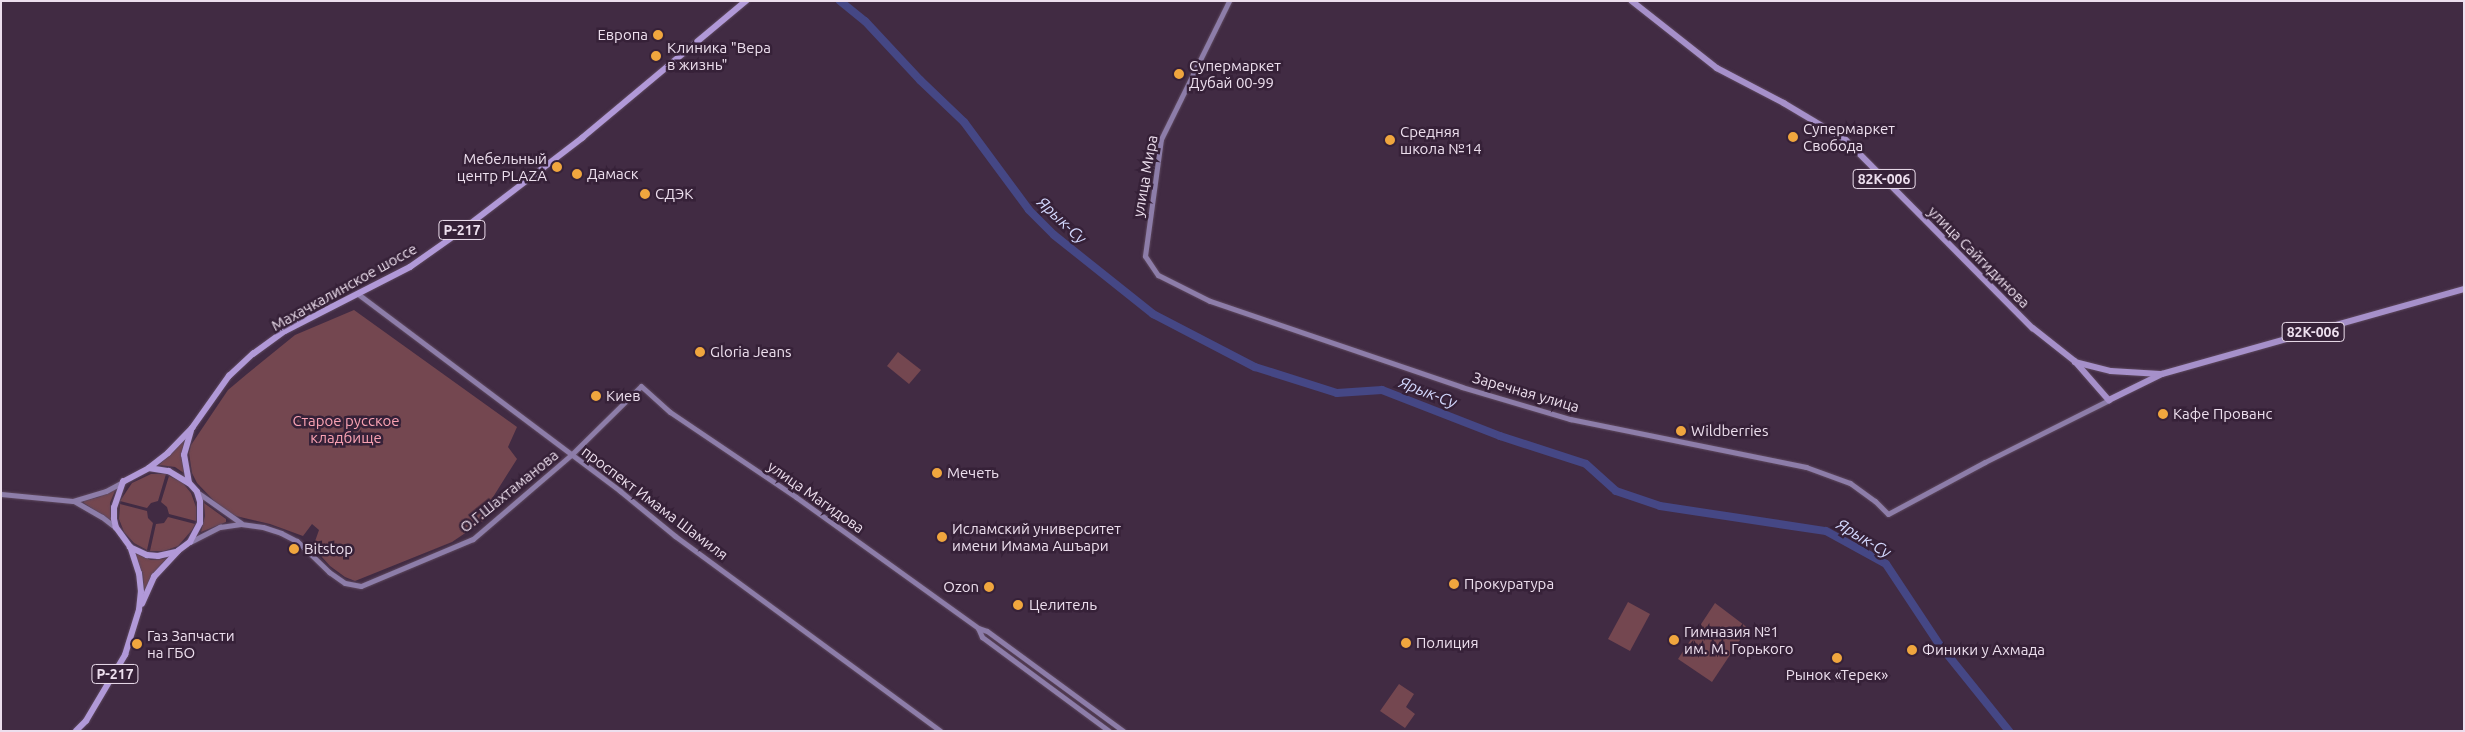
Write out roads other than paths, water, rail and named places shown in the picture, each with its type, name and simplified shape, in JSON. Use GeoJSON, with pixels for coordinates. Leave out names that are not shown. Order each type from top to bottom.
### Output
{"type":"FeatureCollection","features":[{"type":"Feature","properties":{"kind":"highway","name":"Махачкалинское шоссе"},"geometry":{"type":"LineString","coordinates":[[123,482],[149,468],[168,454],[192,428],[229,376],[253,354],[285,331],[410,267],[457,234],[582,138],[746,1]]}},
{"type":"Feature","properties":{"kind":"highway","name":"Р-217"},"geometry":{"type":"LineString","coordinates":[[189,483],[184,456],[192,428]]}},
{"type":"Feature","properties":{"kind":"highway"},"geometry":{"type":"LineString","coordinates":[[149,468],[169,471],[189,483],[197,492],[201,513],[196,533],[190,542]]}},
{"type":"Feature","properties":{"kind":"highway"},"geometry":{"type":"LineString","coordinates":[[116,528],[114,508],[123,482]]}},
{"type":"Feature","properties":{"kind":"highway","name":"Р-217"},"geometry":{"type":"LineString","coordinates":[[116,528],[130,547],[141,582],[139,610]]}},
{"type":"Feature","properties":{"kind":"highway","name":"Р-217"},"geometry":{"type":"LineString","coordinates":[[76,731],[86,721],[113,679],[125,655],[139,610],[154,577],[178,551],[190,542]]}},
{"type":"Feature","properties":{"kind":"highway","name":"Р-217"},"geometry":{"type":"LineString","coordinates":[[130,547],[147,555],[158,556],[178,551]]}},
{"type":"Feature","properties":{"kind":"main road","name":"улица Мира"},"geometry":{"type":"LineString","coordinates":[[1158,275],[1145,256],[1161,139],[1228,1]]}},
{"type":"Feature","properties":{"kind":"main road","name":"улица Сайгидинова"},"geometry":{"type":"LineString","coordinates":[[1632,1],[1717,68],[1784,103],[1846,140],[2033,328],[2075,362],[2109,400]]}},
{"type":"Feature","properties":{"kind":"main road","name":"Заречная улица"},"geometry":{"type":"LineString","coordinates":[[1158,275],[1210,301],[1462,387],[1570,419],[1806,467],[1850,483],[1875,501],[1888,514],[1985,462],[2109,400]]}},
{"type":"Feature","properties":{"kind":"main road","name":"82К-006"},"geometry":{"type":"LineString","coordinates":[[2075,362],[2111,371],[2162,374],[2464,289]]}},
{"type":"Feature","properties":{"kind":"main road","name":"проспект Имама Шамиля"},"geometry":{"type":"LineString","coordinates":[[358,294],[675,536],[940,731]]}},
{"type":"Feature","properties":{"kind":"main road"},"geometry":{"type":"LineString","coordinates":[[2109,400],[2162,374]]}},
{"type":"Feature","properties":{"kind":"main road","name":"О.Г.Шахтаманова"},"geometry":{"type":"LineString","coordinates":[[241,524],[281,532],[298,541],[329,572],[345,583],[361,586],[473,539],[571,455],[642,386]]}},
{"type":"Feature","properties":{"kind":"main road","name":"улица Магидова"},"geometry":{"type":"LineString","coordinates":[[642,386],[670,412],[796,497],[978,628],[987,631],[1123,731]]}},
{"type":"Feature","properties":{"kind":"main road","name":"Р-217"},"geometry":{"type":"LineString","coordinates":[[74,501],[106,491],[123,482]]}},
{"type":"Feature","properties":{"kind":"main road"},"geometry":{"type":"LineString","coordinates":[[197,492],[241,524]]}},
{"type":"Feature","properties":{"kind":"main road"},"geometry":{"type":"LineString","coordinates":[[1,494],[74,501]]}},
{"type":"Feature","properties":{"kind":"main road","name":"Р-217"},"geometry":{"type":"LineString","coordinates":[[74,501],[102,517],[116,528]]}},
{"type":"Feature","properties":{"kind":"main road","name":"Р-217"},"geometry":{"type":"LineString","coordinates":[[190,542],[220,527],[241,524]]}},
{"type":"Feature","properties":{"kind":"main road","name":"улица Магидова"},"geometry":{"type":"LineString","coordinates":[[978,628],[982,637],[1109,731]]}},
{"type":"Feature","properties":{"kind":"waterway","name":"Ярык-Су"},"geometry":{"type":"LineString","coordinates":[[840,1],[865,21],[920,80],[964,122],[1029,210],[1054,235],[1153,314],[1255,367],[1337,393],[1382,390],[1500,436],[1586,464],[1616,491],[1660,506],[1826,531],[1886,564],[1939,644],[2009,731]]}},
{"type":"Feature","properties":{"kind":"place","name":"Европа"},"geometry":{"type":"Point","coordinates":[658,35]}},
{"type":"Feature","properties":{"kind":"place","name":"Клиника \"Вера в жизнь\""},"geometry":{"type":"Point","coordinates":[656,56]}},
{"type":"Feature","properties":{"kind":"place","name":"Супермаркет Дубай 00-99"},"geometry":{"type":"Point","coordinates":[1179,74]}},
{"type":"Feature","properties":{"kind":"place","name":"Супермаркет Свобода"},"geometry":{"type":"Point","coordinates":[1793,137]}},
{"type":"Feature","properties":{"kind":"place","name":"Средняя школа №14"},"geometry":{"type":"Point","coordinates":[1390,140]}},
{"type":"Feature","properties":{"kind":"place","name":"Мебельный центр PLAZA"},"geometry":{"type":"Point","coordinates":[557,167]}},
{"type":"Feature","properties":{"kind":"place","name":"Дамаск"},"geometry":{"type":"Point","coordinates":[577,174]}},
{"type":"Feature","properties":{"kind":"place","name":"СДЭК"},"geometry":{"type":"Point","coordinates":[645,194]}},
{"type":"Feature","properties":{"kind":"place","name":"Gloria Jeans"},"geometry":{"type":"Point","coordinates":[700,352]}},
{"type":"Feature","properties":{"kind":"place","name":"Киев"},"geometry":{"type":"Point","coordinates":[596,396]}},
{"type":"Feature","properties":{"kind":"place","name":"Кафе Прованс"},"geometry":{"type":"Point","coordinates":[2163,414]}},
{"type":"Feature","properties":{"kind":"place","name":"Wildberries"},"geometry":{"type":"Point","coordinates":[1681,431]}},
{"type":"Feature","properties":{"kind":"place","name":"Мечеть"},"geometry":{"type":"Point","coordinates":[937,473]}},
{"type":"Feature","properties":{"kind":"place","name":"Исламский университет имени Имама Ашъари"},"geometry":{"type":"Point","coordinates":[942,537]}},
{"type":"Feature","properties":{"kind":"place","name":"Bitstop"},"geometry":{"type":"Point","coordinates":[294,549]}},
{"type":"Feature","properties":{"kind":"place","name":"Прокуратура"},"geometry":{"type":"Point","coordinates":[1454,584]}},
{"type":"Feature","properties":{"kind":"place","name":"Ozon"},"geometry":{"type":"Point","coordinates":[989,587]}},
{"type":"Feature","properties":{"kind":"place","name":"Целитель"},"geometry":{"type":"Point","coordinates":[1018,605]}},
{"type":"Feature","properties":{"kind":"place","name":"Гимназия №1 им. М. Горького"},"geometry":{"type":"Point","coordinates":[1674,640]}},
{"type":"Feature","properties":{"kind":"place","name":"Полиция"},"geometry":{"type":"Point","coordinates":[1406,643]}},
{"type":"Feature","properties":{"kind":"place","name":"Газ Запчасти на ГБО"},"geometry":{"type":"Point","coordinates":[137,644]}},
{"type":"Feature","properties":{"kind":"place","name":"Финики у Ахмада"},"geometry":{"type":"Point","coordinates":[1912,650]}},
{"type":"Feature","properties":{"kind":"place","name":"Рынок «Терек»"},"geometry":{"type":"Point","coordinates":[1837,658]}},
{"type":"Feature","properties":{"kind":"park label","name":"Старое русское кладбище"},"geometry":{"type":"Point","coordinates":[346,428]}}]}
